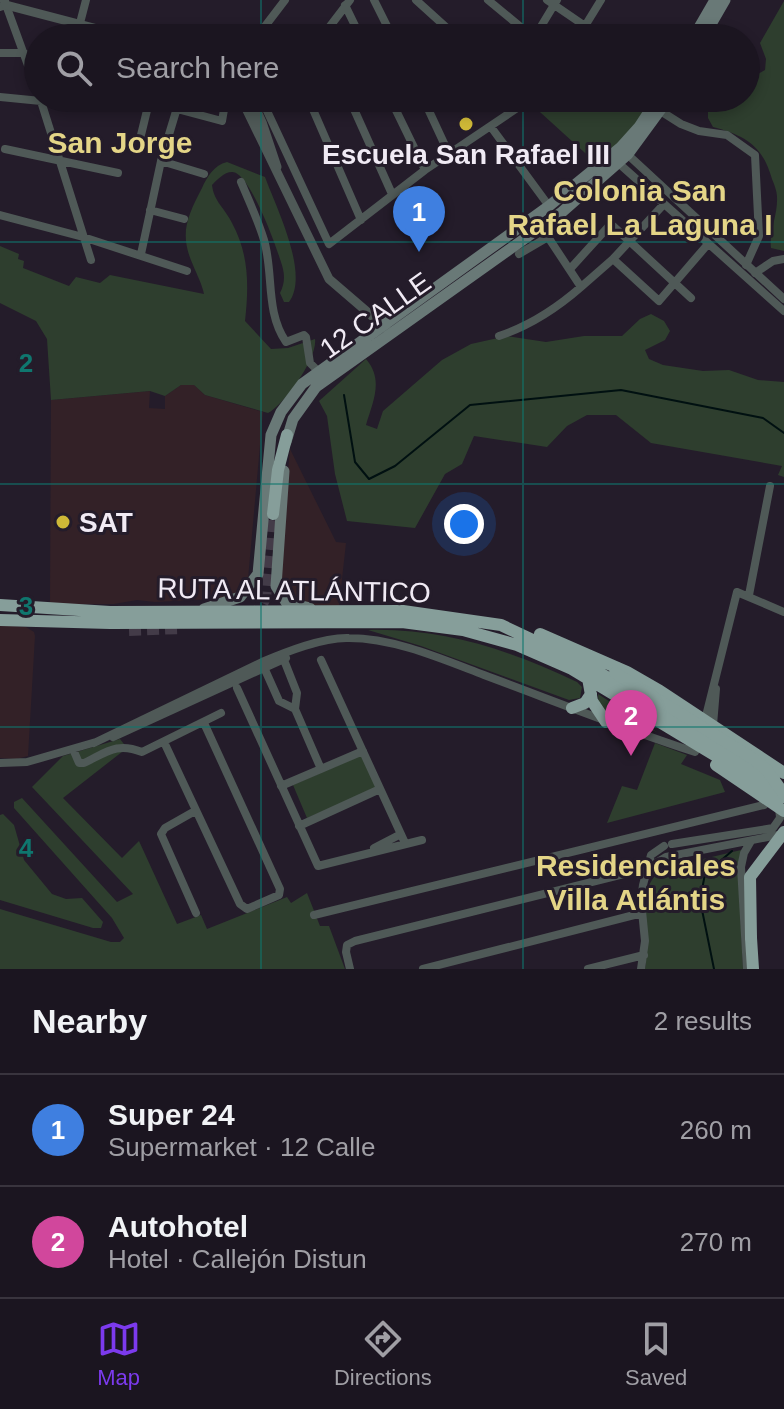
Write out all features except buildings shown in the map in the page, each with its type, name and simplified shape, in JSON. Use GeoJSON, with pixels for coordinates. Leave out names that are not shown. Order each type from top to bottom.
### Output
{"type":"FeatureCollection","features":[{"type":"Feature","properties":{"kind":"highway"},"geometry":{"type":"LineString","coordinates":[[273,514],[278,470],[287,435]]}},
{"type":"Feature","properties":{"kind":"highway","name":"RUTA AL ATLÁNTICO"},"geometry":{"type":"LineString","coordinates":[[0,605],[110,612],[403,611],[501,625],[592,668],[784,784]]}},
{"type":"Feature","properties":{"kind":"highway","name":"RUTA AL ATLÁNTICO"},"geometry":{"type":"LineString","coordinates":[[0,620],[402,622],[499,638],[554,660],[610,690],[783,802]]}},
{"type":"Feature","properties":{"kind":"highway"},"geometry":{"type":"LineString","coordinates":[[38,622],[55,630],[129,630]]}},
{"type":"Feature","properties":{"kind":"highway"},"geometry":{"type":"LineString","coordinates":[[501,625],[537,633],[602,660],[660,691],[784,773]]}},
{"type":"Feature","properties":{"kind":"highway"},"geometry":{"type":"LineString","coordinates":[[602,660],[615,673],[752,758],[766,769],[783,802]]}},
{"type":"Feature","properties":{"kind":"highway"},"geometry":{"type":"LineString","coordinates":[[588,678],[596,708],[606,722]]}},
{"type":"Feature","properties":{"kind":"highway"},"geometry":{"type":"LineString","coordinates":[[610,690],[623,704],[695,752],[783,802]]}},
{"type":"Feature","properties":{"kind":"highway"},"geometry":{"type":"LineString","coordinates":[[572,708],[585,703],[591,694]]}},
{"type":"Feature","properties":{"kind":"highway"},"geometry":{"type":"LineString","coordinates":[[753,969],[750,877],[784,833]]}},
{"type":"Feature","properties":{"kind":"main road"},"geometry":{"type":"LineString","coordinates":[[701,24],[715,0]]}},
{"type":"Feature","properties":{"kind":"main road"},"geometry":{"type":"LineString","coordinates":[[711,24],[725,0]]}},
{"type":"Feature","properties":{"kind":"main road","name":"12 CALLE"},"geometry":{"type":"LineString","coordinates":[[200,610],[240,597],[258,574],[269,450],[274,426],[295,392],[317,370],[386,329],[562,212],[624,150],[652,112]]}},
{"type":"Feature","properties":{"kind":"main road","name":"12 CALLE"},"geometry":{"type":"LineString","coordinates":[[338,610],[291,604],[280,596],[276,586],[287,435],[307,397],[386,329],[614,159]]}},
{"type":"Feature","properties":{"kind":"main road"},"geometry":{"type":"LineString","coordinates":[[274,426],[284,423],[307,397]]}},
{"type":"Feature","properties":{"kind":"street"},"geometry":{"type":"LineString","coordinates":[[80,23],[86,0]]}},
{"type":"Feature","properties":{"kind":"street"},"geometry":{"type":"LineString","coordinates":[[267,24],[285,0]]}},
{"type":"Feature","properties":{"kind":"street"},"geometry":{"type":"LineString","coordinates":[[374,0],[386,24]]}},
{"type":"Feature","properties":{"kind":"street"},"geometry":{"type":"LineString","coordinates":[[416,0],[443,24]]}},
{"type":"Feature","properties":{"kind":"street"},"geometry":{"type":"LineString","coordinates":[[488,0],[517,24]]}},
{"type":"Feature","properties":{"kind":"street"},"geometry":{"type":"LineString","coordinates":[[586,24],[601,0]]}},
{"type":"Feature","properties":{"kind":"street"},"geometry":{"type":"LineString","coordinates":[[541,24],[552,2],[582,24]]}},
{"type":"Feature","properties":{"kind":"street"},"geometry":{"type":"LineString","coordinates":[[332,24],[348,3]]}},
{"type":"Feature","properties":{"kind":"street"},"geometry":{"type":"LineString","coordinates":[[348,3],[356,24]]}},
{"type":"Feature","properties":{"kind":"street"},"geometry":{"type":"LineString","coordinates":[[4,4],[83,24]]}},
{"type":"Feature","properties":{"kind":"street"},"geometry":{"type":"LineString","coordinates":[[0,53],[24,53],[4,4]]}},
{"type":"Feature","properties":{"kind":"street"},"geometry":{"type":"LineString","coordinates":[[0,97],[24,97]]}},
{"type":"Feature","properties":{"kind":"street"},"geometry":{"type":"LineString","coordinates":[[44,112],[91,260]]}},
{"type":"Feature","properties":{"kind":"street"},"geometry":{"type":"LineString","coordinates":[[141,135],[147,112]]}},
{"type":"Feature","properties":{"kind":"street"},"geometry":{"type":"LineString","coordinates":[[141,254],[161,161],[176,112]]}},
{"type":"Feature","properties":{"kind":"street"},"geometry":{"type":"LineString","coordinates":[[188,112],[222,121],[224,112]]}},
{"type":"Feature","properties":{"kind":"street"},"geometry":{"type":"LineString","coordinates":[[248,112],[329,279],[386,329]]}},
{"type":"Feature","properties":{"kind":"street"},"geometry":{"type":"LineString","coordinates":[[257,112],[274,153],[279,178]]}},
{"type":"Feature","properties":{"kind":"street"},"geometry":{"type":"LineString","coordinates":[[270,112],[331,244],[392,194],[512,112]]}},
{"type":"Feature","properties":{"kind":"street"},"geometry":{"type":"LineString","coordinates":[[314,112],[361,220]]}},
{"type":"Feature","properties":{"kind":"street"},"geometry":{"type":"LineString","coordinates":[[355,112],[392,194]]}},
{"type":"Feature","properties":{"kind":"street"},"geometry":{"type":"LineString","coordinates":[[397,112],[425,170]]}},
{"type":"Feature","properties":{"kind":"street"},"geometry":{"type":"LineString","coordinates":[[430,112],[449,154]]}},
{"type":"Feature","properties":{"kind":"street"},"geometry":{"type":"LineString","coordinates":[[667,112],[699,131],[727,135],[755,155],[759,236],[746,265]]}},
{"type":"Feature","properties":{"kind":"street"},"geometry":{"type":"LineString","coordinates":[[491,127],[549,206]]}},
{"type":"Feature","properties":{"kind":"street"},"geometry":{"type":"LineString","coordinates":[[5,149],[118,173]]}},
{"type":"Feature","properties":{"kind":"street"},"geometry":{"type":"LineString","coordinates":[[624,150],[784,299]]}},
{"type":"Feature","properties":{"kind":"street"},"geometry":{"type":"LineString","coordinates":[[614,159],[784,311]]}},
{"type":"Feature","properties":{"kind":"street"},"geometry":{"type":"LineString","coordinates":[[161,161],[204,174]]}},
{"type":"Feature","properties":{"kind":"street"},"geometry":{"type":"LineString","coordinates":[[241,182],[264,241],[276,325],[286,342],[304,335],[306,337],[310,363],[317,370]]}},
{"type":"Feature","properties":{"kind":"street"},"geometry":{"type":"LineString","coordinates":[[499,336],[565,301],[613,259],[664,204]]}},
{"type":"Feature","properties":{"kind":"street"},"geometry":{"type":"LineString","coordinates":[[150,210],[184,219]]}},
{"type":"Feature","properties":{"kind":"street"},"geometry":{"type":"LineString","coordinates":[[0,215],[141,254],[187,271]]}},
{"type":"Feature","properties":{"kind":"street"},"geometry":{"type":"LineString","coordinates":[[570,269],[609,226],[613,226],[691,298]]}},
{"type":"Feature","properties":{"kind":"street"},"geometry":{"type":"LineString","coordinates":[[519,254],[548,237],[581,287]]}},
{"type":"Feature","properties":{"kind":"street"},"geometry":{"type":"LineString","coordinates":[[613,259],[659,301],[708,244]]}},
{"type":"Feature","properties":{"kind":"street"},"geometry":{"type":"LineString","coordinates":[[755,273],[773,261],[784,259]]}},
{"type":"Feature","properties":{"kind":"street"},"geometry":{"type":"LineString","coordinates":[[749,595],[770,486]]}},
{"type":"Feature","properties":{"kind":"street"},"geometry":{"type":"LineString","coordinates":[[709,723],[736,593],[749,595],[784,612]]}},
{"type":"Feature","properties":{"kind":"street"},"geometry":{"type":"LineString","coordinates":[[0,763],[27,762],[94,743],[263,665],[321,642],[346,637],[387,642],[695,752]]}},
{"type":"Feature","properties":{"kind":"street"},"geometry":{"type":"LineString","coordinates":[[283,657],[297,693],[295,709],[321,769]]}},
{"type":"Feature","properties":{"kind":"street"},"geometry":{"type":"LineString","coordinates":[[321,660],[405,843]]}},
{"type":"Feature","properties":{"kind":"street"},"geometry":{"type":"LineString","coordinates":[[263,665],[279,701],[295,709]]}},
{"type":"Feature","properties":{"kind":"street"},"geometry":{"type":"LineString","coordinates":[[237,688],[318,866],[422,840]]}},
{"type":"Feature","properties":{"kind":"street"},"geometry":{"type":"LineString","coordinates":[[73,749],[79,763],[117,747],[128,746],[142,752],[221,713]]}},
{"type":"Feature","properties":{"kind":"street"},"geometry":{"type":"LineString","coordinates":[[164,742],[243,907],[247,909],[279,895],[280,889],[204,723]]}},
{"type":"Feature","properties":{"kind":"street"},"geometry":{"type":"LineString","coordinates":[[281,786],[363,751]]}},
{"type":"Feature","properties":{"kind":"street"},"geometry":{"type":"LineString","coordinates":[[299,826],[380,789]]}},
{"type":"Feature","properties":{"kind":"street"},"geometry":{"type":"LineString","coordinates":[[641,969],[645,941],[643,885],[653,852],[665,846],[773,828],[780,818],[783,802]]}},
{"type":"Feature","properties":{"kind":"street"},"geometry":{"type":"LineString","coordinates":[[314,915],[764,805]]}},
{"type":"Feature","properties":{"kind":"street"},"geometry":{"type":"LineString","coordinates":[[195,811],[165,828],[161,834],[196,913]]}},
{"type":"Feature","properties":{"kind":"street"},"geometry":{"type":"LineString","coordinates":[[738,811],[748,842],[741,867],[747,969]]}},
{"type":"Feature","properties":{"kind":"street"},"geometry":{"type":"LineString","coordinates":[[350,969],[347,945],[355,941],[648,868],[666,857],[784,833]]}},
{"type":"Feature","properties":{"kind":"street"},"geometry":{"type":"LineString","coordinates":[[359,855],[401,834]]}},
{"type":"Feature","properties":{"kind":"street"},"geometry":{"type":"LineString","coordinates":[[771,837],[784,845]]}},
{"type":"Feature","properties":{"kind":"street"},"geometry":{"type":"LineString","coordinates":[[665,846],[661,853],[666,857]]}},
{"type":"Feature","properties":{"kind":"street"},"geometry":{"type":"LineString","coordinates":[[423,969],[642,913]]}},
{"type":"Feature","properties":{"kind":"street"},"geometry":{"type":"LineString","coordinates":[[588,969],[644,955]]}},
{"type":"Feature","properties":{"kind":"shaded area"},"geometry":{"type":"Polygon","coordinates":[[[181,385],[194,385],[205,395],[263,412],[248,579],[232,598],[50,604],[51,400],[150,391],[149,408],[165,409],[165,396],[181,385]]]}},
{"type":"Feature","properties":{"kind":"shaded area"},"geometry":{"type":"Polygon","coordinates":[[[290,449],[336,542],[346,543],[339,606],[313,605],[288,599],[278,578],[290,449]]]}},
{"type":"Feature","properties":{"kind":"shaded area"},"geometry":{"type":"Polygon","coordinates":[[[0,625],[26,627],[35,636],[28,756],[16,759],[0,758],[0,625]]]}},
{"type":"Feature","properties":{"kind":"green space"},"geometry":{"type":"Polygon","coordinates":[[[784,1],[784,251],[771,248],[777,195],[763,158],[744,138],[713,127],[708,118],[708,112],[760,112],[760,73],[765,70],[766,59],[760,43],[784,1]]]}},
{"type":"Feature","properties":{"kind":"green space"},"geometry":{"type":"Polygon","coordinates":[[[540,112],[644,112],[623,140],[595,162],[540,112]]]}},
{"type":"Feature","properties":{"kind":"green space"},"geometry":{"type":"Polygon","coordinates":[[[227,162],[265,177],[289,240],[296,275],[289,302],[284,302],[280,293],[283,269],[263,214],[247,184],[232,172],[212,185],[215,196],[238,235],[245,258],[245,321],[271,349],[288,348],[315,339],[306,369],[291,391],[268,413],[205,395],[194,385],[181,385],[165,396],[150,391],[51,400],[47,339],[36,321],[0,303],[0,246],[19,254],[18,259],[24,261],[23,268],[69,286],[76,277],[100,283],[110,275],[204,294],[186,244],[187,226],[192,208],[209,176],[227,162]]]}},
{"type":"Feature","properties":{"kind":"green space"},"geometry":{"type":"Polygon","coordinates":[[[651,314],[664,321],[670,331],[665,340],[645,350],[649,359],[663,365],[703,371],[729,370],[758,380],[784,382],[784,477],[778,475],[782,466],[651,443],[616,415],[587,415],[567,426],[547,447],[474,436],[462,464],[445,474],[415,528],[347,521],[335,474],[327,416],[319,401],[366,359],[376,383],[366,425],[377,429],[383,411],[442,360],[471,344],[507,336],[546,342],[584,336],[622,336],[640,319],[651,314]]]}},
{"type":"Feature","properties":{"kind":"green space"},"geometry":{"type":"Polygon","coordinates":[[[368,630],[450,637],[501,651],[577,682],[582,687],[580,698],[569,700],[368,630]]]}},
{"type":"Feature","properties":{"kind":"green space"},"geometry":{"type":"Polygon","coordinates":[[[598,694],[657,732],[599,710],[598,694]]]}},
{"type":"Feature","properties":{"kind":"green space"},"geometry":{"type":"Polygon","coordinates":[[[120,739],[127,748],[63,798],[122,858],[139,841],[177,924],[201,915],[207,929],[287,897],[291,903],[307,893],[320,926],[329,926],[345,969],[0,969],[0,909],[111,942],[120,942],[124,938],[112,918],[14,808],[14,802],[22,798],[117,902],[133,894],[32,787],[63,756],[120,739]]]}},
{"type":"Feature","properties":{"kind":"green space"},"geometry":{"type":"Polygon","coordinates":[[[655,743],[687,755],[681,764],[720,780],[725,792],[607,823],[622,786],[637,790],[655,743]]]}},
{"type":"Feature","properties":{"kind":"green space"},"geometry":{"type":"Polygon","coordinates":[[[362,755],[377,788],[307,818],[293,785],[362,755]]]}},
{"type":"Feature","properties":{"kind":"green space"},"geometry":{"type":"Polygon","coordinates":[[[3,814],[14,825],[24,860],[52,894],[66,899],[82,898],[103,922],[101,928],[0,900],[0,815],[3,814]]]}},
{"type":"Feature","properties":{"kind":"green space"},"geometry":{"type":"Polygon","coordinates":[[[741,850],[738,865],[743,969],[645,969],[645,902],[653,879],[661,869],[741,850]]]}},
{"type":"Feature","properties":{"kind":"waterway"},"geometry":{"type":"LineString","coordinates":[[344,395],[355,462],[369,479],[395,466],[470,405],[621,390],[763,418],[784,433]]}},
{"type":"Feature","properties":{"kind":"waterway"},"geometry":{"type":"LineString","coordinates":[[714,969],[700,900],[705,874],[732,851]]}},
{"type":"Feature","properties":{"kind":"tunnel"},"geometry":{"type":"LineString","coordinates":[[254,619],[265,598],[273,514]]}},
{"type":"Feature","properties":{"kind":"tunnel"},"geometry":{"type":"LineString","coordinates":[[129,630],[181,628]]}},
{"type":"Feature","properties":{"kind":"place","name":"Escuela San Rafael III"},"geometry":{"type":"Point","coordinates":[466,124]}},
{"type":"Feature","properties":{"kind":"place","name":"Super 24"},"geometry":{"type":"Point","coordinates":[419,252]}},
{"type":"Feature","properties":{"kind":"place","name":"SAT"},"geometry":{"type":"Point","coordinates":[63,522]}},
{"type":"Feature","properties":{"kind":"place","name":"Autohotel"},"geometry":{"type":"Point","coordinates":[631,756]}},
{"type":"Feature","properties":{"kind":"district","name":"San Jorge"},"geometry":{"type":"Point","coordinates":[120,143]}},
{"type":"Feature","properties":{"kind":"district","name":"Colonia San Rafael La Laguna I"},"geometry":{"type":"Point","coordinates":[640,208]}},
{"type":"Feature","properties":{"kind":"district","name":"Residenciales Villa Atlántis"},"geometry":{"type":"Point","coordinates":[636,883]}}]}
